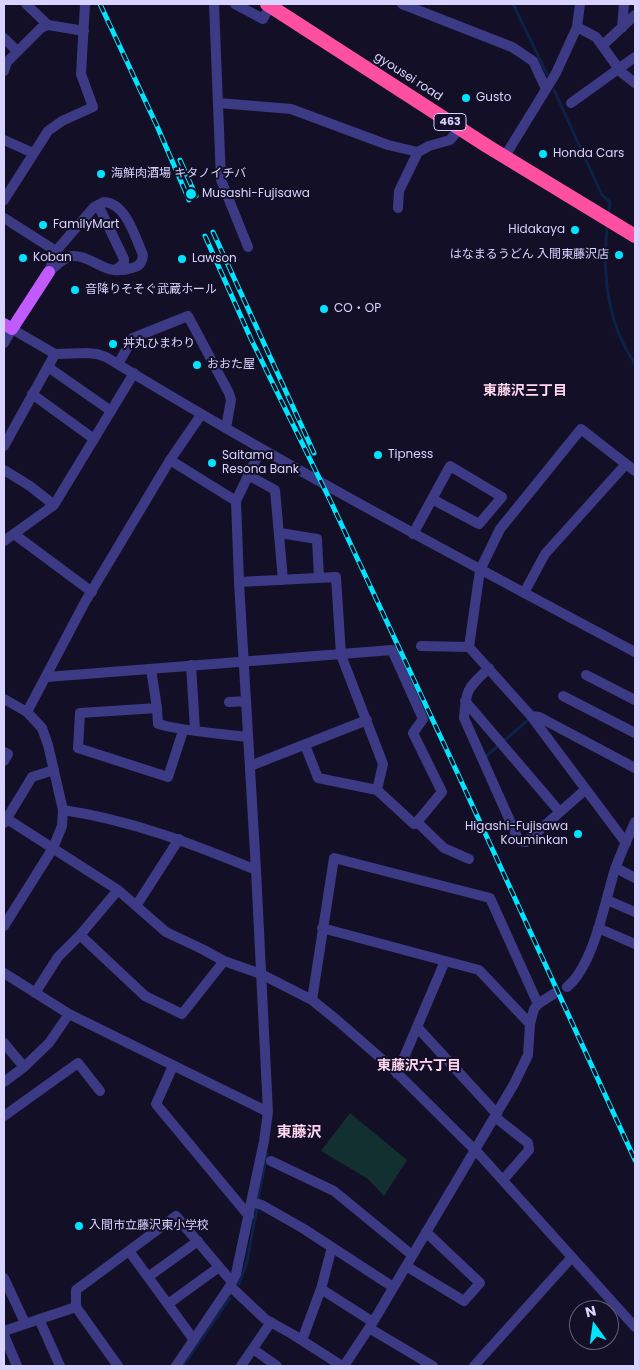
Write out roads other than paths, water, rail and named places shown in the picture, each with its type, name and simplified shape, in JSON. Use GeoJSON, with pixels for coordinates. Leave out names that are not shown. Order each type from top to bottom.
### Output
{"type":"FeatureCollection","features":[{"type":"Feature","properties":{"kind":"highway","name":"gyousei road"},"geometry":{"type":"LineString","coordinates":[[269,5],[460,128],[635,236]]}},
{"type":"Feature","properties":{"kind":"main road"},"geometry":{"type":"LineString","coordinates":[[8,327],[49,272]]}},
{"type":"Feature","properties":{"kind":"street"},"geometry":{"type":"LineString","coordinates":[[26,4],[48,25]]}},
{"type":"Feature","properties":{"kind":"street"},"geometry":{"type":"LineString","coordinates":[[4,200],[48,131],[54,125],[93,107],[81,74],[85,4]]}},
{"type":"Feature","properties":{"kind":"street"},"geometry":{"type":"LineString","coordinates":[[214,4],[221,180],[248,247]]}},
{"type":"Feature","properties":{"kind":"street"},"geometry":{"type":"LineString","coordinates":[[235,4],[263,18],[269,5]]}},
{"type":"Feature","properties":{"kind":"street"},"geometry":{"type":"LineString","coordinates":[[402,4],[512,47],[533,61],[546,90]]}},
{"type":"Feature","properties":{"kind":"street"},"geometry":{"type":"LineString","coordinates":[[505,156],[556,73],[577,27],[580,4]]}},
{"type":"Feature","properties":{"kind":"street"},"geometry":{"type":"LineString","coordinates":[[622,28],[624,4]]}},
{"type":"Feature","properties":{"kind":"street"},"geometry":{"type":"LineString","coordinates":[[603,45],[635,15]]}},
{"type":"Feature","properties":{"kind":"street"},"geometry":{"type":"LineString","coordinates":[[4,71],[6,62],[41,28],[48,25],[84,31]]}},
{"type":"Feature","properties":{"kind":"street"},"geometry":{"type":"LineString","coordinates":[[577,27],[596,37],[619,70],[635,83]]}},
{"type":"Feature","properties":{"kind":"street"},"geometry":{"type":"LineString","coordinates":[[4,38],[17,52]]}},
{"type":"Feature","properties":{"kind":"street"},"geometry":{"type":"LineString","coordinates":[[571,103],[635,57]]}},
{"type":"Feature","properties":{"kind":"street"},"geometry":{"type":"LineString","coordinates":[[219,103],[291,109],[388,145],[418,152]]}},
{"type":"Feature","properties":{"kind":"street"},"geometry":{"type":"LineString","coordinates":[[398,208],[399,191],[418,152],[429,146],[450,140],[460,128]]}},
{"type":"Feature","properties":{"kind":"street"},"geometry":{"type":"LineString","coordinates":[[4,140],[33,153]]}},
{"type":"Feature","properties":{"kind":"street"},"geometry":{"type":"LineString","coordinates":[[104,202],[116,205],[123,212],[143,255],[142,261],[138,266],[116,270],[99,266],[75,256],[68,257],[49,272],[56,251],[94,207],[104,202]]}},
{"type":"Feature","properties":{"kind":"street"},"geometry":{"type":"LineString","coordinates":[[94,207],[100,210],[124,259],[124,263],[116,270]]}},
{"type":"Feature","properties":{"kind":"street"},"geometry":{"type":"LineString","coordinates":[[4,218],[56,251]]}},
{"type":"Feature","properties":{"kind":"street"},"geometry":{"type":"LineString","coordinates":[[118,364],[133,338],[188,316],[229,393],[231,400],[226,428]]}},
{"type":"Feature","properties":{"kind":"street"},"geometry":{"type":"LineString","coordinates":[[4,343],[8,327],[55,354],[97,354],[118,364],[202,415],[413,534],[635,652]]}},
{"type":"Feature","properties":{"kind":"street"},"geometry":{"type":"LineString","coordinates":[[4,446],[55,354]]}},
{"type":"Feature","properties":{"kind":"street"},"geometry":{"type":"LineString","coordinates":[[48,367],[111,412]]}},
{"type":"Feature","properties":{"kind":"street"},"geometry":{"type":"LineString","coordinates":[[4,541],[54,506],[134,373]]}},
{"type":"Feature","properties":{"kind":"street"},"geometry":{"type":"LineString","coordinates":[[32,394],[94,439]]}},
{"type":"Feature","properties":{"kind":"street"},"geometry":{"type":"LineString","coordinates":[[27,712],[92,592],[170,460],[202,415]]}},
{"type":"Feature","properties":{"kind":"street"},"geometry":{"type":"LineString","coordinates":[[469,647],[480,570],[500,529],[581,430],[635,471]]}},
{"type":"Feature","properties":{"kind":"street"},"geometry":{"type":"LineString","coordinates":[[176,1366],[236,1274],[252,1202],[268,1112],[236,501],[261,449]]}},
{"type":"Feature","properties":{"kind":"street"},"geometry":{"type":"LineString","coordinates":[[170,460],[236,501]]}},
{"type":"Feature","properties":{"kind":"street"},"geometry":{"type":"LineString","coordinates":[[524,593],[545,554],[626,464]]}},
{"type":"Feature","properties":{"kind":"street"},"geometry":{"type":"LineString","coordinates":[[413,534],[432,499],[450,466],[502,498],[479,524],[432,499]]}},
{"type":"Feature","properties":{"kind":"street"},"geometry":{"type":"LineString","coordinates":[[4,470],[30,486],[54,506]]}},
{"type":"Feature","properties":{"kind":"street"},"geometry":{"type":"LineString","coordinates":[[248,475],[276,490],[283,580]]}},
{"type":"Feature","properties":{"kind":"street"},"geometry":{"type":"LineString","coordinates":[[280,532],[317,539],[319,578]]}},
{"type":"Feature","properties":{"kind":"street"},"geometry":{"type":"LineString","coordinates":[[14,534],[92,592]]}},
{"type":"Feature","properties":{"kind":"street"},"geometry":{"type":"LineString","coordinates":[[239,582],[336,577],[341,655],[383,764],[377,790]]}},
{"type":"Feature","properties":{"kind":"street"},"geometry":{"type":"LineString","coordinates":[[421,646],[469,647],[531,716],[586,789],[630,841]]}},
{"type":"Feature","properties":{"kind":"street"},"geometry":{"type":"LineString","coordinates":[[46,677],[392,650],[423,719],[413,733],[442,792],[414,824],[377,790],[318,778],[305,745]]}},
{"type":"Feature","properties":{"kind":"street"},"geometry":{"type":"LineString","coordinates":[[191,665],[195,730]]}},
{"type":"Feature","properties":{"kind":"street"},"geometry":{"type":"LineString","coordinates":[[488,668],[468,688],[464,718],[519,841],[526,842],[586,789]]}},
{"type":"Feature","properties":{"kind":"street"},"geometry":{"type":"LineString","coordinates":[[151,669],[158,724],[183,730],[248,737]]}},
{"type":"Feature","properties":{"kind":"street"},"geometry":{"type":"LineString","coordinates":[[586,675],[635,700]]}},
{"type":"Feature","properties":{"kind":"street"},"geometry":{"type":"LineString","coordinates":[[563,696],[635,733]]}},
{"type":"Feature","properties":{"kind":"street"},"geometry":{"type":"LineString","coordinates":[[4,699],[27,712],[42,728],[48,744],[63,810],[62,826],[53,848],[4,926]]}},
{"type":"Feature","properties":{"kind":"street"},"geometry":{"type":"LineString","coordinates":[[465,700],[559,811]]}},
{"type":"Feature","properties":{"kind":"street"},"geometry":{"type":"LineString","coordinates":[[229,702],[246,701]]}},
{"type":"Feature","properties":{"kind":"street"},"geometry":{"type":"LineString","coordinates":[[157,708],[80,713],[78,748],[168,777],[183,730]]}},
{"type":"Feature","properties":{"kind":"street"},"geometry":{"type":"LineString","coordinates":[[531,716],[539,717],[635,768]]}},
{"type":"Feature","properties":{"kind":"street"},"geometry":{"type":"LineString","coordinates":[[250,766],[367,720]]}},
{"type":"Feature","properties":{"kind":"street"},"geometry":{"type":"LineString","coordinates":[[4,752],[8,754],[4,761]]}},
{"type":"Feature","properties":{"kind":"street"},"geometry":{"type":"LineString","coordinates":[[54,770],[32,777],[5,820],[118,890],[166,932],[224,962],[261,974],[312,1000],[345,1026],[398,1074],[475,1150],[635,1328]]}},
{"type":"Feature","properties":{"kind":"street"},"geometry":{"type":"LineString","coordinates":[[63,810],[94,814],[179,839],[256,870]]}},
{"type":"Feature","properties":{"kind":"street"},"geometry":{"type":"LineString","coordinates":[[417,822],[444,848],[469,859]]}},
{"type":"Feature","properties":{"kind":"street"},"geometry":{"type":"LineString","coordinates":[[567,987],[580,973],[598,928],[616,868],[630,841],[635,822]]}},
{"type":"Feature","properties":{"kind":"street"},"geometry":{"type":"LineString","coordinates":[[136,906],[179,839]]}},
{"type":"Feature","properties":{"kind":"street"},"geometry":{"type":"LineString","coordinates":[[312,1000],[334,858],[490,898],[538,1004]]}},
{"type":"Feature","properties":{"kind":"street"},"geometry":{"type":"LineString","coordinates":[[616,868],[635,878]]}},
{"type":"Feature","properties":{"kind":"street"},"geometry":{"type":"LineString","coordinates":[[35,993],[58,956],[80,935],[118,890]]}},
{"type":"Feature","properties":{"kind":"street"},"geometry":{"type":"LineString","coordinates":[[607,900],[635,912]]}},
{"type":"Feature","properties":{"kind":"street"},"geometry":{"type":"LineString","coordinates":[[322,928],[480,970],[530,1024]]}},
{"type":"Feature","properties":{"kind":"street"},"geometry":{"type":"LineString","coordinates":[[598,928],[635,944]]}},
{"type":"Feature","properties":{"kind":"street"},"geometry":{"type":"LineString","coordinates":[[80,935],[146,996],[182,1014],[224,962]]}},
{"type":"Feature","properties":{"kind":"street"},"geometry":{"type":"LineString","coordinates":[[398,1074],[445,961]]}},
{"type":"Feature","properties":{"kind":"street"},"geometry":{"type":"LineString","coordinates":[[4,973],[69,1014],[268,1112]]}},
{"type":"Feature","properties":{"kind":"street"},"geometry":{"type":"LineString","coordinates":[[118,1366],[76,1307],[76,1290],[176,1216],[231,1284],[265,1319],[343,1366],[371,1325],[496,1115],[528,1055],[532,1014],[538,1004],[555,993]]}},
{"type":"Feature","properties":{"kind":"street"},"geometry":{"type":"LineString","coordinates":[[4,1082],[24,1067],[49,1043],[69,1014]]}},
{"type":"Feature","properties":{"kind":"street"},"geometry":{"type":"LineString","coordinates":[[416,1027],[496,1115],[528,1143],[529,1150],[503,1180]]}},
{"type":"Feature","properties":{"kind":"street"},"geometry":{"type":"LineString","coordinates":[[4,1043],[24,1067]]}},
{"type":"Feature","properties":{"kind":"street"},"geometry":{"type":"LineString","coordinates":[[4,1116],[78,1063],[100,1090]]}},
{"type":"Feature","properties":{"kind":"street"},"geometry":{"type":"LineString","coordinates":[[173,1066],[156,1104],[249,1216]]}},
{"type":"Feature","properties":{"kind":"street"},"geometry":{"type":"LineString","coordinates":[[271,1161],[334,1191],[412,1255]]}},
{"type":"Feature","properties":{"kind":"street"},"geometry":{"type":"LineString","coordinates":[[252,1202],[262,1205],[332,1247],[393,1287]]}},
{"type":"Feature","properties":{"kind":"street"},"geometry":{"type":"LineString","coordinates":[[406,1266],[464,1301],[480,1283],[426,1232]]}},
{"type":"Feature","properties":{"kind":"street"},"geometry":{"type":"LineString","coordinates":[[148,1277],[198,1241]]}},
{"type":"Feature","properties":{"kind":"street"},"geometry":{"type":"LineString","coordinates":[[302,1340],[321,1289],[332,1247]]}},
{"type":"Feature","properties":{"kind":"street"},"geometry":{"type":"LineString","coordinates":[[129,1251],[194,1340]]}},
{"type":"Feature","properties":{"kind":"street"},"geometry":{"type":"LineString","coordinates":[[474,1366],[572,1257]]}},
{"type":"Feature","properties":{"kind":"street"},"geometry":{"type":"LineString","coordinates":[[168,1304],[219,1267]]}},
{"type":"Feature","properties":{"kind":"street"},"geometry":{"type":"LineString","coordinates":[[4,1278],[25,1324]]}},
{"type":"Feature","properties":{"kind":"street"},"geometry":{"type":"LineString","coordinates":[[321,1289],[433,1366]]}},
{"type":"Feature","properties":{"kind":"street"},"geometry":{"type":"LineString","coordinates":[[4,1330],[76,1307]]}},
{"type":"Feature","properties":{"kind":"street"},"geometry":{"type":"LineString","coordinates":[[40,1318],[60,1366]]}},
{"type":"Feature","properties":{"kind":"street"},"geometry":{"type":"LineString","coordinates":[[241,1366],[271,1322]]}},
{"type":"Feature","properties":{"kind":"street"},"geometry":{"type":"LineString","coordinates":[[4,1335],[18,1366]]}},
{"type":"Feature","properties":{"kind":"street"},"geometry":{"type":"LineString","coordinates":[[254,1349],[277,1366]]}},
{"type":"Feature","properties":{"kind":"waterway"},"geometry":{"type":"LineString","coordinates":[[513,4],[547,74]]}},
{"type":"Feature","properties":{"kind":"waterway"},"geometry":{"type":"LineString","coordinates":[[554,90],[602,195],[610,202],[609,211]]}},
{"type":"Feature","properties":{"kind":"waterway"},"geometry":{"type":"LineString","coordinates":[[607,228],[605,264],[609,299],[618,332],[635,364]]}},
{"type":"Feature","properties":{"kind":"waterway"},"geometry":{"type":"LineString","coordinates":[[485,757],[527,721]]}},
{"type":"Feature","properties":{"kind":"waterway"},"geometry":{"type":"LineString","coordinates":[[258,1198],[267,1154]]}},
{"type":"Feature","properties":{"kind":"waterway"},"geometry":{"type":"LineString","coordinates":[[239,1284],[247,1262],[257,1208]]}},
{"type":"Feature","properties":{"kind":"waterway"},"geometry":{"type":"LineString","coordinates":[[183,1366],[230,1298]]}},
{"type":"Feature","properties":{"kind":"railway"},"geometry":{"type":"LineString","coordinates":[[100,4],[189,200]]}},
{"type":"Feature","properties":{"kind":"railway"},"geometry":{"type":"LineString","coordinates":[[180,160],[196,196]]}},
{"type":"Feature","properties":{"kind":"railway"},"geometry":{"type":"LineString","coordinates":[[213,232],[314,453]]}},
{"type":"Feature","properties":{"kind":"railway"},"geometry":{"type":"LineString","coordinates":[[205,236],[251,339],[330,500],[457,772],[635,1160]]}},
{"type":"Feature","properties":{"kind":"place","name":"Gusto"},"geometry":{"type":"Point","coordinates":[466,98]}},
{"type":"Feature","properties":{"kind":"place","name":"Honda Cars"},"geometry":{"type":"Point","coordinates":[543,154]}},
{"type":"Feature","properties":{"kind":"place","name":"海鮮肉酒場 キタノイチバ"},"geometry":{"type":"Point","coordinates":[101,174]}},
{"type":"Feature","properties":{"kind":"place","name":"Musashi-Fujisawa"},"geometry":{"type":"Point","coordinates":[191,194]}},
{"type":"Feature","properties":{"kind":"place","name":"FamilyMart"},"geometry":{"type":"Point","coordinates":[43,225]}},
{"type":"Feature","properties":{"kind":"place","name":"Hidakaya"},"geometry":{"type":"Point","coordinates":[575,230]}},
{"type":"Feature","properties":{"kind":"place","name":"はなまるうどん 入間東藤沢店"},"geometry":{"type":"Point","coordinates":[619,255]}},
{"type":"Feature","properties":{"kind":"place","name":"Koban"},"geometry":{"type":"Point","coordinates":[23,258]}},
{"type":"Feature","properties":{"kind":"place","name":"Lawson"},"geometry":{"type":"Point","coordinates":[182,259]}},
{"type":"Feature","properties":{"kind":"place","name":"音降りそそぐ武蔵ホール"},"geometry":{"type":"Point","coordinates":[75,290]}},
{"type":"Feature","properties":{"kind":"place","name":"CO・OP"},"geometry":{"type":"Point","coordinates":[324,309]}},
{"type":"Feature","properties":{"kind":"place","name":"丼丸ひまわり"},"geometry":{"type":"Point","coordinates":[113,344]}},
{"type":"Feature","properties":{"kind":"place","name":"おおた屋"},"geometry":{"type":"Point","coordinates":[197,365]}},
{"type":"Feature","properties":{"kind":"place","name":"Tipness"},"geometry":{"type":"Point","coordinates":[378,455]}},
{"type":"Feature","properties":{"kind":"place","name":"Saitama Resona Bank"},"geometry":{"type":"Point","coordinates":[212,463]}},
{"type":"Feature","properties":{"kind":"place","name":"Higashi-Fujisawa Kouminkan"},"geometry":{"type":"Point","coordinates":[578,834]}},
{"type":"Feature","properties":{"kind":"place","name":"入間市立藤沢東小学校"},"geometry":{"type":"Point","coordinates":[79,1226]}},
{"type":"Feature","properties":{"kind":"district","name":"東藤沢三丁目"},"geometry":{"type":"Point","coordinates":[525,391]}},
{"type":"Feature","properties":{"kind":"district","name":"東藤沢六丁目"},"geometry":{"type":"Point","coordinates":[419,1066]}},
{"type":"Feature","properties":{"kind":"district","name":"東藤沢"},"geometry":{"type":"Point","coordinates":[299,1133]}}]}
